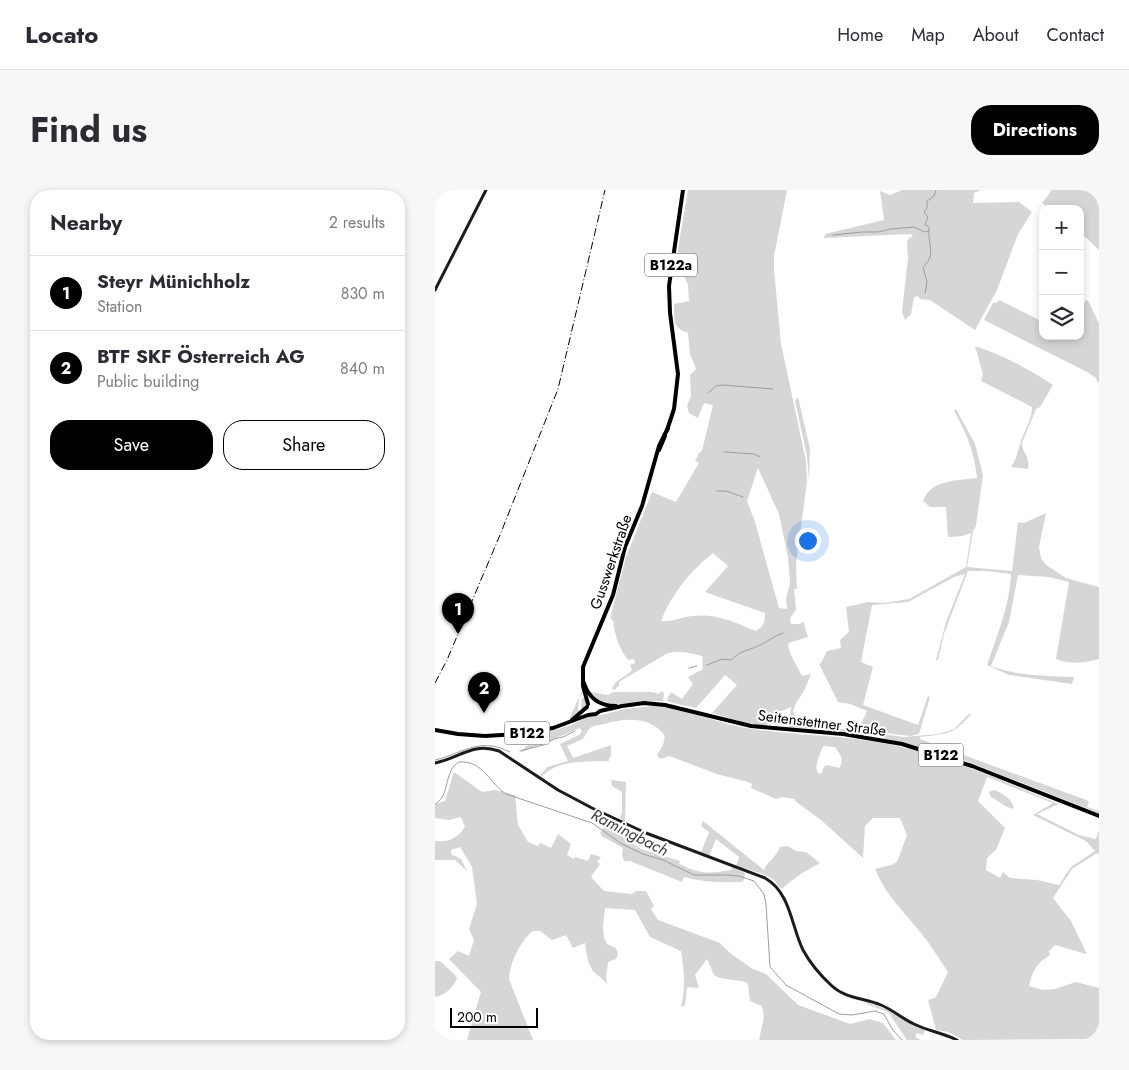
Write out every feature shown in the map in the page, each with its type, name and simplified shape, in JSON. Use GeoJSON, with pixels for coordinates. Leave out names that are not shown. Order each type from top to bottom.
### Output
{"type":"FeatureCollection","features":[{"type":"Feature","properties":{"kind":"main road"},"geometry":{"type":"LineString","coordinates":[[435,290],[486,190]]}},
{"type":"Feature","properties":{"kind":"main road","name":"Gusswerkstraße"},"geometry":{"type":"LineString","coordinates":[[588,706],[582,679],[585,661],[613,595],[625,547],[642,506],[658,451],[674,409],[678,374],[670,313],[669,286],[683,190]]}},
{"type":"Feature","properties":{"kind":"main road"},"geometry":{"type":"LineString","coordinates":[[582,679],[588,693],[595,700]]}},
{"type":"Feature","properties":{"kind":"main road","name":"B122"},"geometry":{"type":"LineString","coordinates":[[569,723],[595,700],[601,704]]}},
{"type":"Feature","properties":{"kind":"main road","name":"Seitenstettner Straße"},"geometry":{"type":"LineString","coordinates":[[601,711],[644,703],[665,705],[757,727],[843,734],[902,744],[971,766],[1099,816]]}},
{"type":"Feature","properties":{"kind":"main road"},"geometry":{"type":"LineString","coordinates":[[601,704],[601,711]]}},
{"type":"Feature","properties":{"kind":"main road","name":"Seitenstettner Straße"},"geometry":{"type":"LineString","coordinates":[[601,704],[622,706]]}},
{"type":"Feature","properties":{"kind":"main road"},"geometry":{"type":"LineString","coordinates":[[588,706],[591,714]]}},
{"type":"Feature","properties":{"kind":"main road","name":"B122"},"geometry":{"type":"LineString","coordinates":[[435,730],[471,735],[534,732],[569,723],[601,711]]}},
{"type":"Feature","properties":{"kind":"main road"},"geometry":{"type":"LineString","coordinates":[[435,763],[465,751],[481,748],[499,751],[576,800],[632,827],[758,875],[774,884],[785,899],[805,953],[818,971],[835,989],[850,996],[882,1005],[916,1025],[957,1040]]}},
{"type":"Feature","properties":{"kind":"shaded area"},"geometry":{"type":"Polygon","coordinates":[[[688,190],[787,190],[774,256],[774,269],[781,344],[806,461],[807,482],[796,564],[797,589],[794,589],[796,610],[790,618],[791,624],[800,624],[803,621],[808,637],[788,643],[802,676],[811,674],[793,712],[797,718],[812,725],[858,730],[861,729],[860,726],[870,730],[871,736],[832,730],[789,727],[791,707],[776,712],[769,720],[767,726],[742,722],[712,713],[737,685],[725,675],[696,708],[669,702],[667,699],[671,692],[682,699],[693,684],[688,677],[703,669],[702,656],[689,653],[675,652],[666,654],[619,682],[615,690],[612,689],[615,683],[632,670],[630,665],[635,663],[634,659],[628,660],[622,651],[616,637],[613,621],[610,618],[626,557],[652,492],[676,502],[699,463],[695,461],[702,451],[713,405],[704,403],[698,418],[689,413],[687,406],[691,396],[690,375],[696,369],[690,354],[688,333],[676,325],[674,319],[674,304],[689,301],[688,285],[684,276],[685,269],[679,270],[675,267],[688,190]],[[758,468],[747,501],[755,522],[779,608],[787,609],[786,599],[790,583],[788,557],[779,514],[758,468]],[[713,553],[697,567],[683,584],[670,602],[661,621],[701,615],[725,619],[756,631],[763,624],[765,613],[705,592],[728,566],[713,553]]]}},
{"type":"Feature","properties":{"kind":"shaded area"},"geometry":{"type":"Polygon","coordinates":[[[902,190],[981,190],[974,193],[973,203],[1019,202],[1032,212],[1018,234],[997,290],[975,330],[930,300],[920,299],[918,296],[914,297],[911,314],[905,320],[902,312],[908,258],[907,242],[909,238],[913,237],[911,234],[824,238],[825,234],[884,220],[880,191],[890,195],[902,190]]]}},
{"type":"Feature","properties":{"kind":"shaded area"},"geometry":{"type":"Polygon","coordinates":[[[1052,190],[1099,190],[1099,250],[1084,236],[1084,205],[1045,205],[1042,203],[1052,190]]]}},
{"type":"Feature","properties":{"kind":"shaded area"},"geometry":{"type":"Polygon","coordinates":[[[999,300],[1039,320],[1039,340],[1084,340],[1084,304],[1086,300],[1088,301],[1099,323],[1099,382],[1089,373],[984,320],[993,303],[999,300]]]}},
{"type":"Feature","properties":{"kind":"shaded area"},"geometry":{"type":"Polygon","coordinates":[[[975,346],[1015,363],[1053,385],[1040,407],[1036,409],[1022,443],[1028,460],[1028,469],[1011,467],[1030,420],[1032,407],[981,381],[983,374],[975,346]]]}},
{"type":"Feature","properties":{"kind":"shaded area"},"geometry":{"type":"Polygon","coordinates":[[[798,397],[810,449],[809,481],[807,456],[795,401],[798,397]]]}},
{"type":"Feature","properties":{"kind":"shaded area"},"geometry":{"type":"Polygon","coordinates":[[[956,409],[975,444],[983,475],[976,526],[973,531],[967,567],[1012,571],[1018,522],[1024,523],[1046,513],[1039,547],[1041,558],[1046,565],[1066,578],[1099,587],[1099,659],[1077,663],[1056,659],[1069,582],[1049,577],[1018,575],[1009,622],[991,666],[1021,674],[1074,677],[1072,684],[1009,675],[987,665],[1006,609],[1011,574],[968,571],[944,634],[938,660],[936,660],[946,622],[965,574],[954,577],[908,602],[872,605],[861,662],[873,667],[863,705],[918,725],[928,696],[930,697],[919,734],[911,736],[892,734],[876,726],[861,724],[867,711],[850,704],[838,702],[819,664],[827,651],[841,648],[840,640],[849,632],[846,607],[868,602],[884,603],[909,599],[966,567],[971,533],[948,537],[946,507],[930,507],[923,501],[927,494],[938,485],[946,482],[977,478],[972,451],[954,411],[956,409]]]}},
{"type":"Feature","properties":{"kind":"shaded area"},"geometry":{"type":"Polygon","coordinates":[[[582,691],[578,709],[580,712],[582,698],[585,698],[586,706],[577,716],[569,719],[582,691]]]}},
{"type":"Feature","properties":{"kind":"shaded area"},"geometry":{"type":"Polygon","coordinates":[[[661,691],[664,693],[663,701],[622,704],[602,701],[590,692],[608,695],[613,692],[652,692],[659,694],[661,691]]]}},
{"type":"Feature","properties":{"kind":"shaded area"},"geometry":{"type":"Polygon","coordinates":[[[653,706],[664,707],[741,727],[870,741],[910,749],[975,770],[1059,804],[1037,814],[1079,835],[1096,839],[1099,830],[1099,854],[1097,853],[1072,869],[1053,898],[1071,921],[1086,954],[1055,945],[1049,951],[1050,955],[1036,968],[1029,986],[1043,990],[1055,989],[1076,982],[1099,988],[1099,1039],[963,1040],[948,1032],[936,1030],[928,1000],[935,998],[948,972],[925,938],[889,895],[875,869],[897,862],[907,835],[900,818],[873,818],[865,826],[863,858],[821,820],[795,801],[795,799],[782,797],[776,799],[751,788],[752,784],[748,782],[717,774],[669,756],[660,759],[657,755],[663,745],[665,736],[653,725],[637,720],[594,726],[589,729],[583,739],[567,746],[573,758],[611,745],[609,761],[564,764],[540,776],[547,767],[568,761],[560,744],[579,735],[582,732],[580,728],[522,752],[526,746],[546,739],[544,733],[572,725],[587,717],[624,709],[653,706]],[[823,746],[816,768],[818,773],[821,774],[827,765],[839,768],[842,762],[835,747],[823,746]],[[987,777],[978,801],[1005,828],[996,850],[987,858],[986,870],[1000,878],[1003,872],[1010,878],[1037,880],[1059,885],[1071,867],[1095,851],[1086,841],[1033,815],[1053,803],[987,777]]]}},
{"type":"Feature","properties":{"kind":"shaded area"},"geometry":{"type":"Polygon","coordinates":[[[971,714],[954,730],[943,734],[920,737],[920,739],[1089,801],[1087,807],[1099,811],[1099,813],[953,756],[883,738],[875,730],[903,737],[938,734],[954,729],[971,714]]]}},
{"type":"Feature","properties":{"kind":"shaded area"},"geometry":{"type":"Polygon","coordinates":[[[454,772],[482,792],[495,790],[515,795],[518,825],[528,842],[538,846],[540,843],[551,848],[558,834],[571,844],[567,855],[574,859],[575,857],[588,861],[591,854],[601,857],[597,862],[600,864],[591,877],[604,891],[632,894],[636,891],[646,891],[654,906],[651,909],[658,920],[720,943],[731,954],[753,969],[766,974],[798,1005],[850,1024],[870,1019],[883,1023],[896,1040],[759,1040],[764,1017],[762,1006],[750,1001],[746,982],[720,978],[714,975],[707,959],[695,975],[699,988],[687,987],[685,1005],[681,1007],[684,979],[681,951],[650,937],[635,910],[605,908],[604,938],[607,944],[616,948],[618,954],[616,959],[608,962],[607,984],[591,967],[585,943],[573,948],[566,935],[552,940],[540,931],[533,931],[524,940],[517,953],[511,966],[509,979],[533,1040],[467,1040],[481,992],[449,959],[458,951],[469,956],[474,940],[469,929],[477,904],[472,867],[460,847],[451,850],[451,854],[461,859],[467,871],[455,860],[435,860],[435,841],[452,839],[465,827],[461,817],[449,820],[435,818],[435,804],[445,801],[454,772]]]}},
{"type":"Feature","properties":{"kind":"shaded area"},"geometry":{"type":"Polygon","coordinates":[[[611,780],[626,782],[625,822],[620,818],[622,813],[622,792],[612,786],[611,780]]]}},
{"type":"Feature","properties":{"kind":"shaded area"},"geometry":{"type":"Polygon","coordinates":[[[994,790],[1007,797],[1014,809],[1007,807],[990,796],[989,792],[994,790]]]}},
{"type":"Feature","properties":{"kind":"shaded area"},"geometry":{"type":"Polygon","coordinates":[[[703,821],[764,870],[780,847],[788,846],[796,851],[806,852],[820,863],[802,873],[781,889],[774,880],[763,874],[736,866],[739,857],[716,839],[709,856],[701,852],[709,832],[701,826],[703,821]]]}},
{"type":"Feature","properties":{"kind":"shaded area"},"geometry":{"type":"Polygon","coordinates":[[[605,825],[641,849],[680,861],[679,864],[699,871],[716,872],[731,870],[732,867],[745,873],[744,880],[742,882],[720,882],[684,877],[682,882],[630,861],[624,861],[622,855],[623,848],[600,833],[605,825]]]}},
{"type":"Feature","properties":{"kind":"shaded area"},"geometry":{"type":"Polygon","coordinates":[[[435,961],[440,961],[457,979],[448,991],[435,997],[435,961]]]}},
{"type":"Feature","properties":{"kind":"shaded area"},"geometry":{"type":"Polygon","coordinates":[[[866,1004],[886,1009],[925,1030],[923,1035],[917,1033],[915,1037],[921,1040],[907,1040],[888,1012],[866,1004]]]}},
{"type":"Feature","properties":{"kind":"waterway"},"geometry":{"type":"LineString","coordinates":[[928,226],[925,225],[928,217],[924,212],[927,208],[927,201],[934,196],[936,190]]}},
{"type":"Feature","properties":{"kind":"waterway"},"geometry":{"type":"LineString","coordinates":[[833,235],[914,227],[925,232],[929,231]]}},
{"type":"Feature","properties":{"kind":"waterway"},"geometry":{"type":"LineString","coordinates":[[925,293],[927,282],[923,267],[930,258],[931,253],[929,227]]}},
{"type":"Feature","properties":{"kind":"waterway"},"geometry":{"type":"LineString","coordinates":[[708,393],[716,386],[723,385],[773,389]]}},
{"type":"Feature","properties":{"kind":"waterway"},"geometry":{"type":"LineString","coordinates":[[724,452],[754,454],[760,457]]}},
{"type":"Feature","properties":{"kind":"waterway"},"geometry":{"type":"LineString","coordinates":[[717,491],[726,491],[743,497]]}},
{"type":"Feature","properties":{"kind":"waterway"},"geometry":{"type":"LineString","coordinates":[[707,665],[722,659],[731,660],[741,652],[758,646],[783,633]]}},
{"type":"Feature","properties":{"kind":"waterway"},"geometry":{"type":"LineString","coordinates":[[689,668],[697,666]]}},
{"type":"Feature","properties":{"kind":"waterway"},"geometry":{"type":"LineString","coordinates":[[520,751],[543,745],[575,731]]}},
{"type":"Feature","properties":{"kind":"waterway"},"geometry":{"type":"LineString","coordinates":[[435,760],[473,747],[497,747]]}},
{"type":"Feature","properties":{"kind":"waterway"},"geometry":{"type":"LineString","coordinates":[[498,747],[510,752]]}},
{"type":"Feature","properties":{"kind":"waterway","name":"Ramingbach"},"geometry":{"type":"LineString","coordinates":[[435,804],[443,795],[454,766],[459,762],[467,762],[480,769],[506,794],[592,823],[622,844],[643,854],[663,860],[694,875],[739,876],[754,881],[764,894],[766,904],[770,967],[786,985],[839,1014],[852,1015],[875,1011],[884,1014],[892,1029],[902,1040]]}},
{"type":"Feature","properties":{"kind":"railway"},"geometry":{"type":"LineString","coordinates":[[435,683],[447,660],[500,535],[558,389],[605,190]]}},
{"type":"Feature","properties":{"kind":"place","name":"Steyr Münichholz"},"geometry":{"type":"Point","coordinates":[458,634]}},
{"type":"Feature","properties":{"kind":"place","name":"BTF SKF Österreich AG"},"geometry":{"type":"Point","coordinates":[484,713]}}]}
